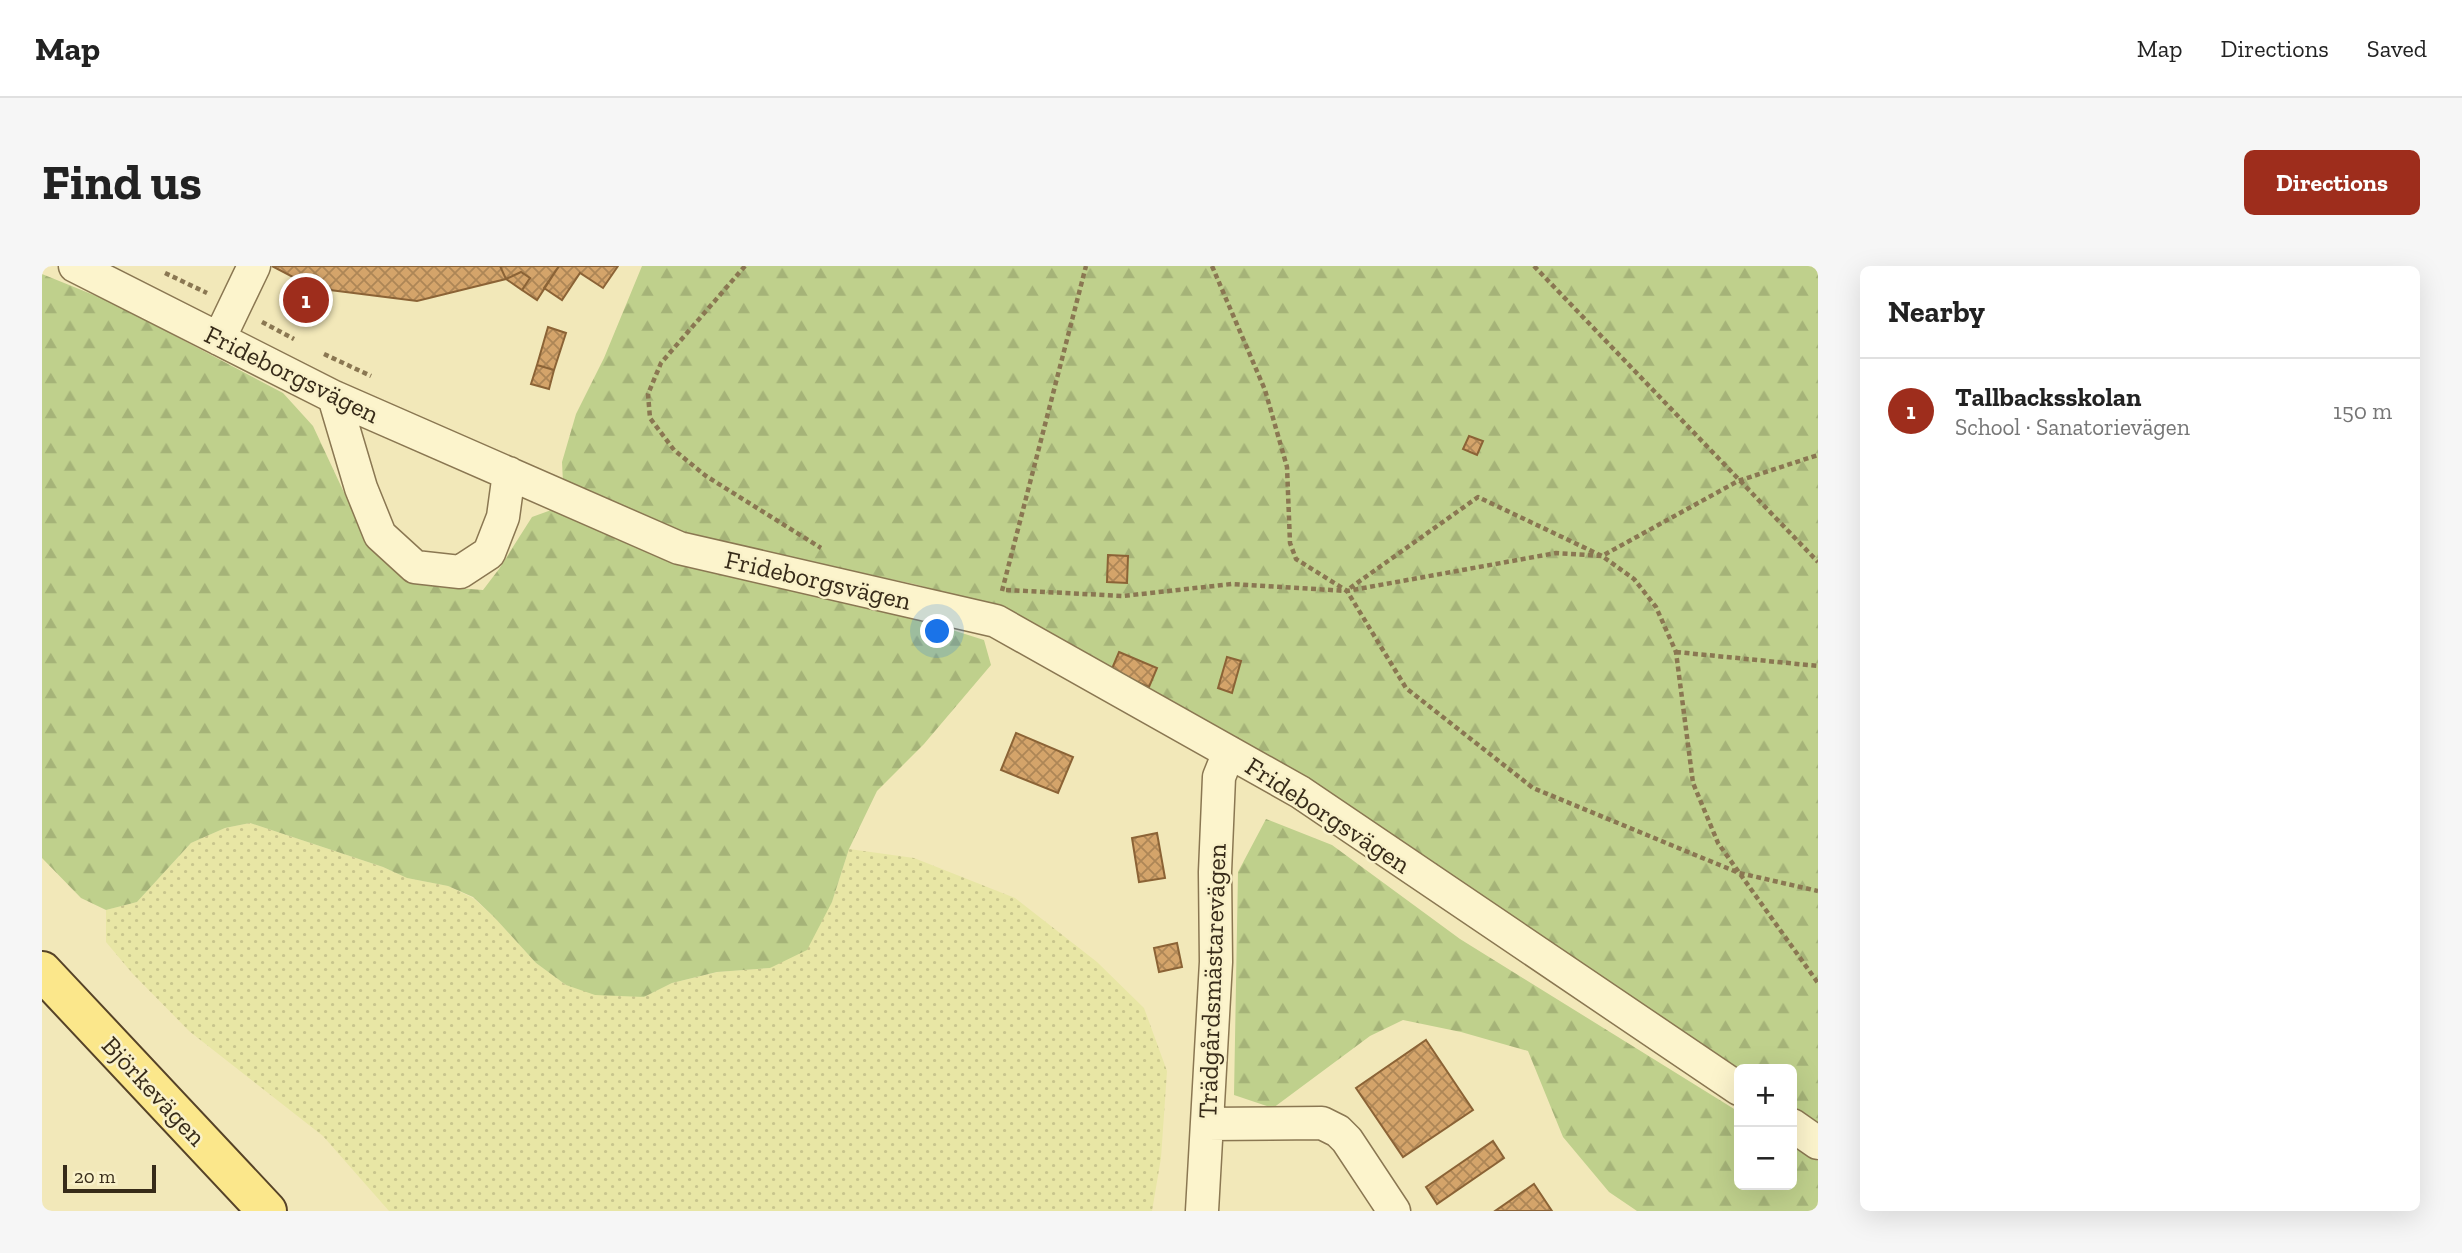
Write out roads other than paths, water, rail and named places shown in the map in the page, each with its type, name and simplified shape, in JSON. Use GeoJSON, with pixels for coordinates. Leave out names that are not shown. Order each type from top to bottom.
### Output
{"type":"FeatureCollection","features":[{"type":"Feature","properties":{"kind":"main road","name":"Björkevägen"},"geometry":{"type":"LineString","coordinates":[[42,971],[267,1211]]}},
{"type":"Feature","properties":{"kind":"street","name":"Frideborgsvägen"},"geometry":{"type":"LineString","coordinates":[[75,266],[334,397],[679,548],[996,621],[1300,792],[1734,1086]]}},
{"type":"Feature","properties":{"kind":"street"},"geometry":{"type":"LineString","coordinates":[[219,339],[254,266]]}},
{"type":"Feature","properties":{"kind":"street"},"geometry":{"type":"LineString","coordinates":[[334,397],[361,488],[380,535],[415,567],[460,572],[489,553],[503,517],[509,473]]}},
{"type":"Feature","properties":{"kind":"street","name":"Trädgårdsmästarevägen"},"geometry":{"type":"LineString","coordinates":[[1202,1211],[1216,962],[1215,872],[1219,777],[1229,752]]}},
{"type":"Feature","properties":{"kind":"street"},"geometry":{"type":"LineString","coordinates":[[1207,1124],[1322,1123],[1338,1131],[1347,1140],[1394,1211]]}},
{"type":"Feature","properties":{"kind":"street"},"geometry":{"type":"LineString","coordinates":[[1795,1127],[1818,1143]]}},
{"type":"Feature","properties":{"kind":"place","name":"Tallbacksskolan"},"geometry":{"type":"Point","coordinates":[306,300]}}]}
